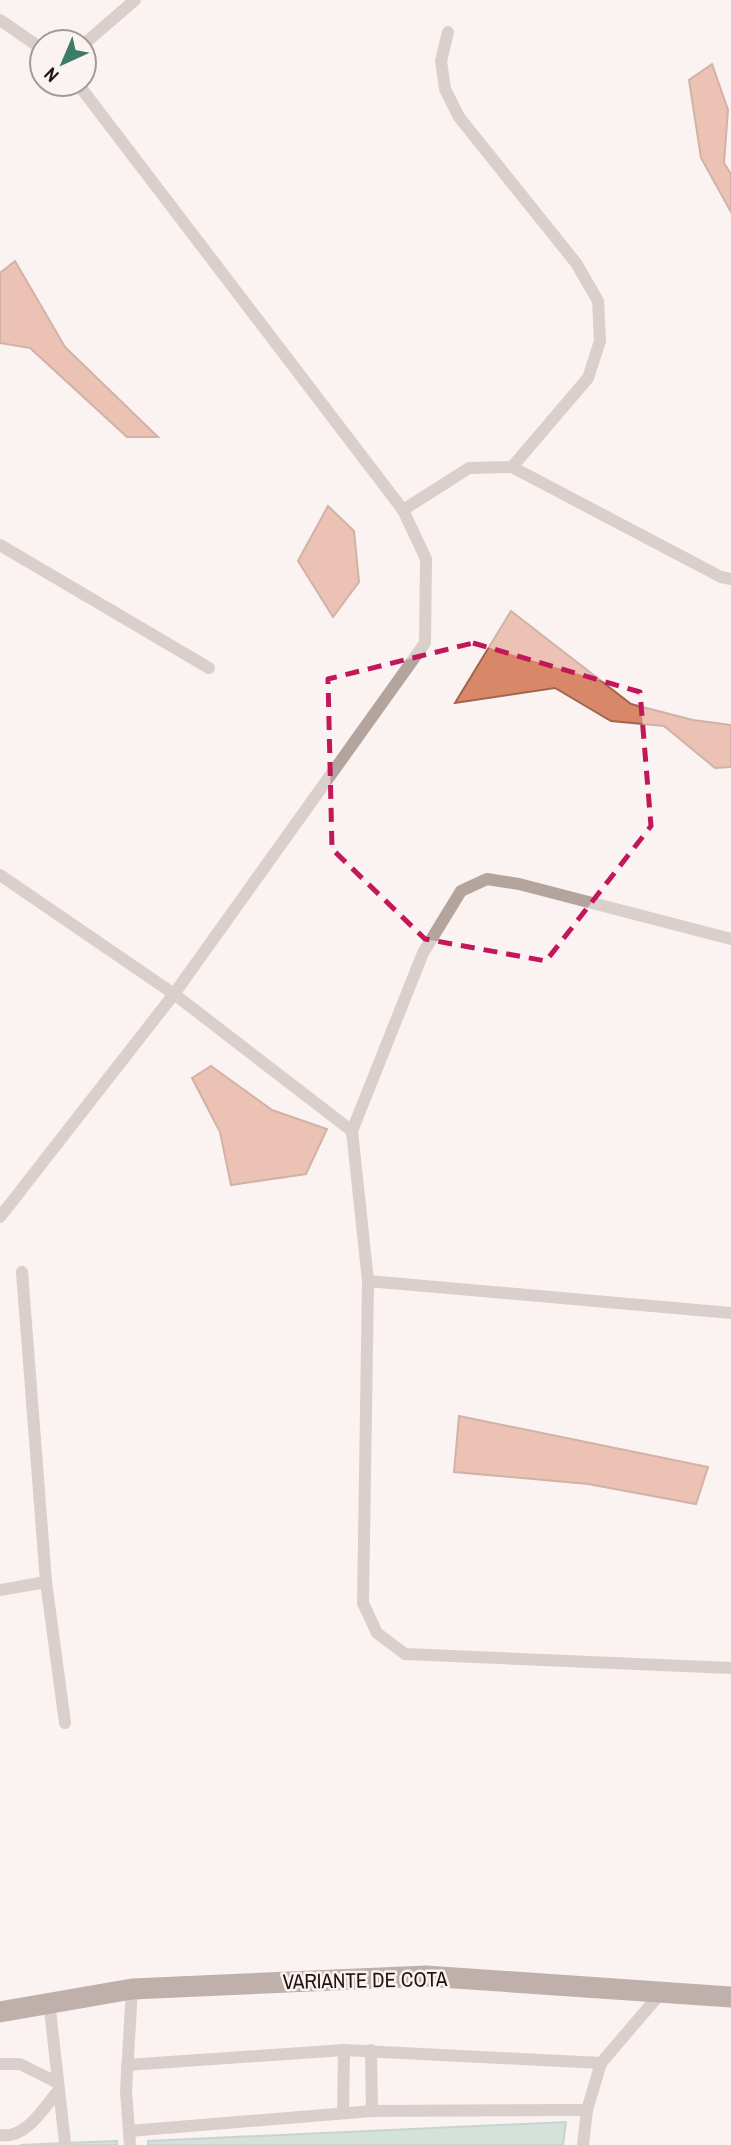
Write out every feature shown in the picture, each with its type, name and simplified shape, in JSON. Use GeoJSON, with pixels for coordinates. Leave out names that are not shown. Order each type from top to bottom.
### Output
{"type":"FeatureCollection","features":[{"type":"Feature","properties":{"kind":"main road","name":"VARIANTE DE COTA"},"geometry":{"type":"LineString","coordinates":[[0,2012],[49,2001],[132,1989],[426,1976],[731,1997]]}},
{"type":"Feature","properties":{"kind":"lane"},"geometry":{"type":"LineString","coordinates":[[98,32],[135,0]]}},
{"type":"Feature","properties":{"kind":"lane"},"geometry":{"type":"LineString","coordinates":[[0,20],[28,39]]}},
{"type":"Feature","properties":{"kind":"lane"},"geometry":{"type":"LineString","coordinates":[[448,32],[441,61],[445,89],[459,117],[576,263],[598,301],[600,341],[587,378],[512,467]]}},
{"type":"Feature","properties":{"kind":"lane"},"geometry":{"type":"LineString","coordinates":[[0,1217],[174,994],[425,643],[426,559],[403,510],[89,98]]}},
{"type":"Feature","properties":{"kind":"lane"},"geometry":{"type":"LineString","coordinates":[[403,510],[469,468],[512,467],[731,579]]}},
{"type":"Feature","properties":{"kind":"lane"},"geometry":{"type":"LineString","coordinates":[[0,545],[209,668]]}},
{"type":"Feature","properties":{"kind":"lane"},"geometry":{"type":"LineString","coordinates":[[0,874],[174,994],[352,1131]]}},
{"type":"Feature","properties":{"kind":"lane"},"geometry":{"type":"LineString","coordinates":[[731,939],[519,884],[487,879],[461,891],[423,953],[352,1131],[368,1280],[363,1603],[377,1633],[405,1654],[731,1668]]}},
{"type":"Feature","properties":{"kind":"lane"},"geometry":{"type":"LineString","coordinates":[[22,1272],[46,1582],[65,1723]]}},
{"type":"Feature","properties":{"kind":"lane"},"geometry":{"type":"LineString","coordinates":[[368,1280],[731,1313]]}},
{"type":"Feature","properties":{"kind":"lane"},"geometry":{"type":"LineString","coordinates":[[0,1590],[46,1582]]}},
{"type":"Feature","properties":{"kind":"lane"},"geometry":{"type":"LineString","coordinates":[[130,2145],[127,2065],[132,1989]]}},
{"type":"Feature","properties":{"kind":"lane"},"geometry":{"type":"LineString","coordinates":[[583,2145],[587,2110],[601,2063],[660,1994]]}},
{"type":"Feature","properties":{"kind":"lane"},"geometry":{"type":"LineString","coordinates":[[49,2001],[65,2143]]}},
{"type":"Feature","properties":{"kind":"lane"},"geometry":{"type":"LineString","coordinates":[[127,2065],[344,2050],[601,2063]]}},
{"type":"Feature","properties":{"kind":"lane"},"geometry":{"type":"LineString","coordinates":[[343,2113],[344,2050]]}},
{"type":"Feature","properties":{"kind":"lane"},"geometry":{"type":"LineString","coordinates":[[371,2050],[372,2111]]}},
{"type":"Feature","properties":{"kind":"lane"},"geometry":{"type":"LineString","coordinates":[[0,2064],[20,2064],[59,2086]]}},
{"type":"Feature","properties":{"kind":"lane"},"geometry":{"type":"LineString","coordinates":[[0,2135],[13,2136],[22,2132],[59,2086]]}},
{"type":"Feature","properties":{"kind":"lane"},"geometry":{"type":"LineString","coordinates":[[129,2131],[372,2111],[587,2110]]}},
{"type":"Feature","properties":{"kind":"highlighted area"},"geometry":{"type":"Polygon","coordinates":[[[473,643],[640,692],[651,826],[546,961],[425,939],[332,849],[328,679],[473,643]]]}},
{"type":"Feature","properties":{"kind":"shaded area"},"geometry":{"type":"Polygon","coordinates":[[[712,64],[728,110],[724,163],[731,174],[731,212],[701,158],[689,80],[712,64]]]}},
{"type":"Feature","properties":{"kind":"shaded area"},"geometry":{"type":"Polygon","coordinates":[[[15,261],[65,347],[158,437],[127,437],[30,348],[0,343],[0,273],[15,261]]]}},
{"type":"Feature","properties":{"kind":"shaded area"},"geometry":{"type":"Polygon","coordinates":[[[328,506],[354,531],[359,582],[333,617],[298,561],[328,506]]]}},
{"type":"Feature","properties":{"kind":"shaded area"},"geometry":{"type":"Polygon","coordinates":[[[511,611],[631,704],[693,720],[731,725],[731,767],[715,768],[664,726],[611,721],[555,688],[455,703],[511,611]]]}},
{"type":"Feature","properties":{"kind":"shaded area"},"geometry":{"type":"Polygon","coordinates":[[[211,1066],[272,1110],[327,1129],[306,1174],[231,1185],[220,1132],[192,1078],[211,1066]]]}},
{"type":"Feature","properties":{"kind":"shaded area"},"geometry":{"type":"Polygon","coordinates":[[[459,1416],[708,1467],[696,1504],[588,1484],[454,1472],[459,1416]]]}},
{"type":"Feature","properties":{"kind":"building"},"geometry":{"type":"Polygon","coordinates":[[[566,2122],[563,2145],[148,2145],[148,2141],[566,2122]]]}},
{"type":"Feature","properties":{"kind":"building"},"geometry":{"type":"Polygon","coordinates":[[[117,2141],[117,2145],[20,2145],[65,2143],[117,2141]]]}}]}
